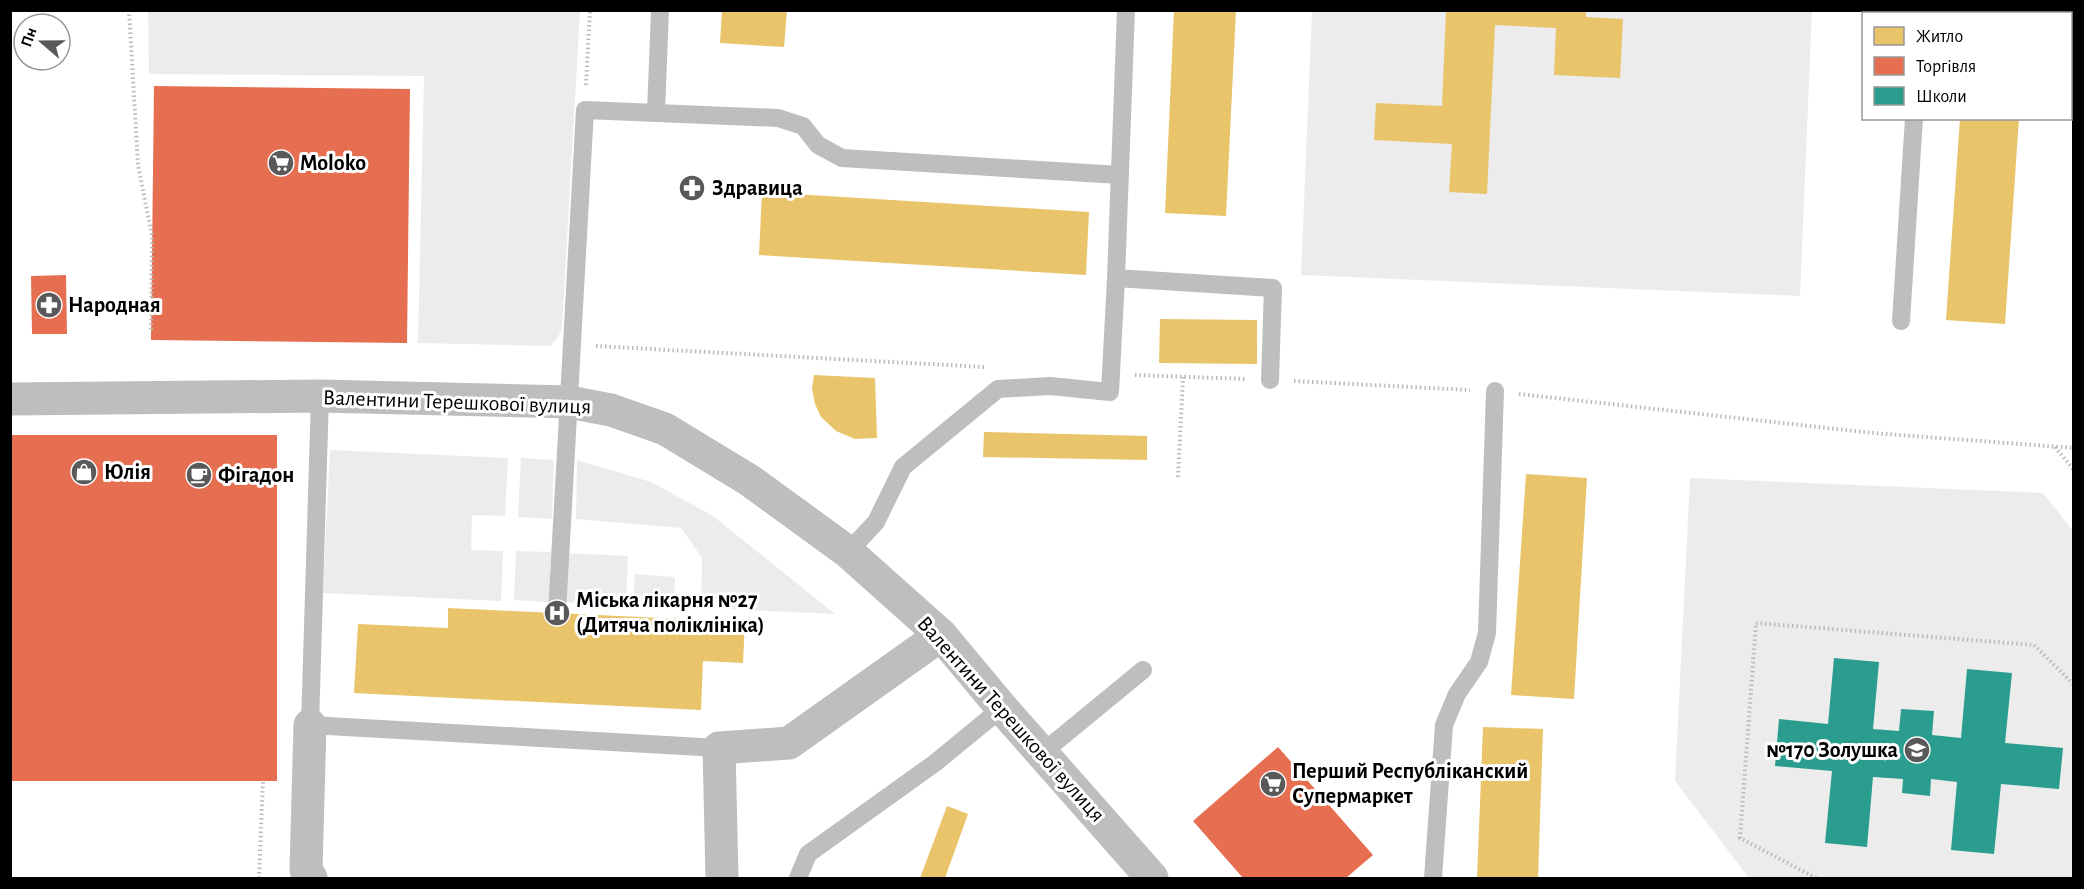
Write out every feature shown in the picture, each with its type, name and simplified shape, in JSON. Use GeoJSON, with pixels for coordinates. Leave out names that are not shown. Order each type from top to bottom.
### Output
{"type":"FeatureCollection","features":[{"type":"Feature","properties":{"kind":"street","name":"Валентини Терешкової вулиця"},"geometry":{"type":"LineString","coordinates":[[10,399],[320,396],[568,402],[610,410],[665,429],[749,480],[848,552],[941,635],[1152,879]]}},
{"type":"Feature","properties":{"kind":"street"},"geometry":{"type":"LineString","coordinates":[[722,879],[719,748],[789,743],[941,635]]}},
{"type":"Feature","properties":{"kind":"street"},"geometry":{"type":"LineString","coordinates":[[310,725],[306,870],[311,879]]}},
{"type":"Feature","properties":{"kind":"lane"},"geometry":{"type":"LineString","coordinates":[[656,112],[660,10]]}},
{"type":"Feature","properties":{"kind":"lane"},"geometry":{"type":"LineString","coordinates":[[848,552],[876,522],[903,467],[998,389],[1050,386],[1110,392],[1126,10]]}},
{"type":"Feature","properties":{"kind":"lane"},"geometry":{"type":"LineString","coordinates":[[557,613],[585,110],[778,118],[803,126],[818,145],[842,158],[1120,175]]}},
{"type":"Feature","properties":{"kind":"lane"},"geometry":{"type":"LineString","coordinates":[[1901,321],[1914,120]]}},
{"type":"Feature","properties":{"kind":"lane"},"geometry":{"type":"LineString","coordinates":[[1116,278],[1273,288],[1270,380]]}},
{"type":"Feature","properties":{"kind":"lane"},"geometry":{"type":"LineString","coordinates":[[1433,879],[1444,725],[1457,694],[1479,662],[1487,633],[1495,391]]}},
{"type":"Feature","properties":{"kind":"lane"},"geometry":{"type":"LineString","coordinates":[[320,396],[310,725],[719,748]]}},
{"type":"Feature","properties":{"kind":"lane"},"geometry":{"type":"LineString","coordinates":[[1042,753],[1143,670]]}},
{"type":"Feature","properties":{"kind":"lane"},"geometry":{"type":"LineString","coordinates":[[798,879],[808,854],[935,764],[1002,708]]}},
{"type":"Feature","properties":{"kind":"path"},"geometry":{"type":"LineString","coordinates":[[129,10],[138,165],[152,236],[151,332]]}},
{"type":"Feature","properties":{"kind":"path"},"geometry":{"type":"LineString","coordinates":[[585,110],[590,10]]}},
{"type":"Feature","properties":{"kind":"path"},"geometry":{"type":"LineString","coordinates":[[572,344],[990,368]]}},
{"type":"Feature","properties":{"kind":"path"},"geometry":{"type":"LineString","coordinates":[[1110,374],[1495,391],[1873,433],[2073,448]]}},
{"type":"Feature","properties":{"kind":"path"},"geometry":{"type":"LineString","coordinates":[[1178,477],[1183,377]]}},
{"type":"Feature","properties":{"kind":"path"},"geometry":{"type":"LineString","coordinates":[[2054,447],[2073,470]]}},
{"type":"Feature","properties":{"kind":"path"},"geometry":{"type":"LineString","coordinates":[[1816,879],[1740,838],[1756,623],[2034,645],[2073,685]]}},
{"type":"Feature","properties":{"kind":"path"},"geometry":{"type":"LineString","coordinates":[[259,879],[263,781]]}},
{"type":"Feature","properties":{"kind":"shaded area"},"geometry":{"type":"Polygon","coordinates":[[[148,11],[580,11],[562,329],[557,339],[550,346],[418,343],[424,76],[149,74],[148,11]]]}},
{"type":"Feature","properties":{"kind":"shaded area"},"geometry":{"type":"Polygon","coordinates":[[[1312,11],[1812,11],[1800,296],[1301,275],[1312,11]]]}},
{"type":"Feature","properties":{"kind":"shaded area"},"geometry":{"type":"Polygon","coordinates":[[[330,450],[508,458],[505,516],[472,515],[471,550],[503,551],[501,601],[323,593],[330,450]]]}},
{"type":"Feature","properties":{"kind":"shaded area"},"geometry":{"type":"Polygon","coordinates":[[[521,458],[554,460],[552,519],[518,517],[521,458]]]}},
{"type":"Feature","properties":{"kind":"shaded area"},"geometry":{"type":"Polygon","coordinates":[[[577,460],[651,482],[713,516],[835,614],[701,608],[702,558],[681,528],[576,519],[577,460]]]}},
{"type":"Feature","properties":{"kind":"shaded area"},"geometry":{"type":"Polygon","coordinates":[[[1690,478],[2043,493],[2073,531],[2073,878],[1749,878],[1675,781],[1690,478]]]}},
{"type":"Feature","properties":{"kind":"shaded area"},"geometry":{"type":"Polygon","coordinates":[[[516,551],[551,552],[549,602],[514,600],[516,551]]]}},
{"type":"Feature","properties":{"kind":"shaded area"},"geometry":{"type":"Polygon","coordinates":[[[564,553],[628,556],[626,605],[562,602],[564,553]]]}},
{"type":"Feature","properties":{"kind":"shaded area"},"geometry":{"type":"Polygon","coordinates":[[[635,574],[675,577],[674,607],[633,606],[635,574]]]}},
{"type":"Feature","properties":{"kind":"building: Житло"},"geometry":{"type":"Polygon","coordinates":[[[722,10],[787,10],[784,47],[720,43],[722,10]]]}},
{"type":"Feature","properties":{"kind":"building: Житло"},"geometry":{"type":"Polygon","coordinates":[[[1174,10],[1236,10],[1226,216],[1165,213],[1174,10]]]}},
{"type":"Feature","properties":{"kind":"building: Житло"},"geometry":{"type":"Polygon","coordinates":[[[1446,10],[1586,10],[1586,17],[1623,19],[1620,78],[1554,75],[1556,28],[1495,25],[1487,194],[1449,192],[1452,144],[1374,140],[1376,103],[1442,106],[1446,10]]]}},
{"type":"Feature","properties":{"kind":"building: Житло"},"geometry":{"type":"Polygon","coordinates":[[[1967,10],[2026,10],[2026,12],[1967,12],[1967,10]]]}},
{"type":"Feature","properties":{"kind":"building: Житло"},"geometry":{"type":"Polygon","coordinates":[[[1960,120],[2019,120],[2005,324],[1946,320],[1960,120]]]}},
{"type":"Feature","properties":{"kind":"building: Житло"},"geometry":{"type":"Polygon","coordinates":[[[762,192],[1089,212],[1086,275],[759,255],[762,192]]]}},
{"type":"Feature","properties":{"kind":"building: Житло"},"geometry":{"type":"Polygon","coordinates":[[[1160,319],[1257,320],[1257,364],[1159,363],[1160,319]]]}},
{"type":"Feature","properties":{"kind":"building: Житло"},"geometry":{"type":"Polygon","coordinates":[[[814,375],[875,378],[877,438],[855,439],[836,431],[821,417],[812,389],[814,375]]]}},
{"type":"Feature","properties":{"kind":"building: Житло"},"geometry":{"type":"Polygon","coordinates":[[[984,432],[1147,436],[1147,460],[983,457],[984,432]]]}},
{"type":"Feature","properties":{"kind":"building: Житло"},"geometry":{"type":"Polygon","coordinates":[[[1526,474],[1587,478],[1574,699],[1511,695],[1526,474]]]}},
{"type":"Feature","properties":{"kind":"building: Житло"},"geometry":{"type":"Polygon","coordinates":[[[448,608],[745,622],[743,663],[703,661],[701,710],[354,693],[358,624],[448,628],[448,608]]]}},
{"type":"Feature","properties":{"kind":"building: Житло"},"geometry":{"type":"Polygon","coordinates":[[[1483,727],[1543,729],[1538,878],[1477,878],[1483,727]]]}},
{"type":"Feature","properties":{"kind":"building: Житло"},"geometry":{"type":"Polygon","coordinates":[[[947,806],[968,814],[945,878],[920,878],[947,806]]]}},
{"type":"Feature","properties":{"kind":"building: Торгівля","name":"Moloko"},"geometry":{"type":"Polygon","coordinates":[[[154,86],[410,89],[407,343],[151,340],[154,86]]]}},
{"type":"Feature","properties":{"kind":"building: Торгівля","name":"Народная"},"geometry":{"type":"Polygon","coordinates":[[[66,275],[67,334],[32,334],[31,276],[66,275]]]}},
{"type":"Feature","properties":{"kind":"building: Торгівля"},"geometry":{"type":"Polygon","coordinates":[[[10,435],[277,435],[277,781],[10,781],[10,435]]]}},
{"type":"Feature","properties":{"kind":"building: Торгівля","name":"Перший Республiканский Супермаркет"},"geometry":{"type":"Polygon","coordinates":[[[1278,747],[1373,855],[1346,878],[1243,878],[1193,821],[1278,747]]]}},
{"type":"Feature","properties":{"kind":"building: Школи"},"geometry":{"type":"Polygon","coordinates":[[[1834,658],[1879,662],[1873,729],[1899,731],[1901,709],[1934,711],[1932,735],[1961,738],[1967,669],[2012,673],[2005,743],[2063,748],[2059,789],[2001,784],[1994,854],[1951,850],[1957,782],[1931,779],[1930,796],[1902,793],[1903,779],[1873,777],[1867,847],[1825,843],[1832,771],[1775,766],[1779,719],[1828,724],[1834,658]]]}},
{"type":"Feature","properties":{"kind":"place","name":"Moloko"},"geometry":{"type":"Point","coordinates":[281,163]}},
{"type":"Feature","properties":{"kind":"place","name":"Здравица"},"geometry":{"type":"Point","coordinates":[692,188]}},
{"type":"Feature","properties":{"kind":"place","name":"Народная"},"geometry":{"type":"Point","coordinates":[49,305]}},
{"type":"Feature","properties":{"kind":"place","name":"Юлія"},"geometry":{"type":"Point","coordinates":[84,472]}},
{"type":"Feature","properties":{"kind":"place","name":"Фігадон"},"geometry":{"type":"Point","coordinates":[199,475]}},
{"type":"Feature","properties":{"kind":"place","name":"Міська лікарня №27 (Дитяча поліклініка)"},"geometry":{"type":"Point","coordinates":[557,613]}},
{"type":"Feature","properties":{"kind":"place","name":"№170 Золушка"},"geometry":{"type":"Point","coordinates":[1917,750]}},
{"type":"Feature","properties":{"kind":"place","name":"Перший Республiканский Супермаркет"},"geometry":{"type":"Point","coordinates":[1273,784]}}]}
